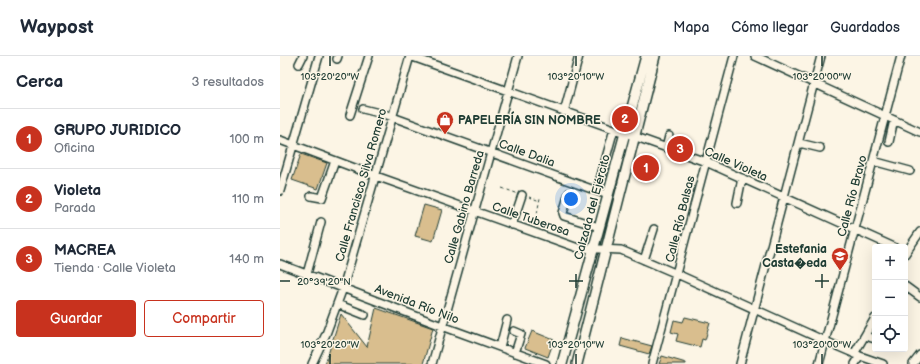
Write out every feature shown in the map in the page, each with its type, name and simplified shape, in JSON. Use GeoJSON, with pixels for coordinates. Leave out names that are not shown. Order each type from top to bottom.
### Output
{"type":"FeatureCollection","features":[{"type":"Feature","properties":{"kind":"main road","name":"Calzada del Ejército"},"geometry":{"type":"LineString","coordinates":[[562,364],[646,56]]}},
{"type":"Feature","properties":{"kind":"main road","name":"Calzada del Ejército"},"geometry":{"type":"LineString","coordinates":[[577,364],[655,56]]}},
{"type":"Feature","properties":{"kind":"street"},"geometry":{"type":"LineString","coordinates":[[299,64],[303,56]]}},
{"type":"Feature","properties":{"kind":"street"},"geometry":{"type":"LineString","coordinates":[[280,189],[319,56]]}},
{"type":"Feature","properties":{"kind":"street"},"geometry":{"type":"LineString","coordinates":[[350,114],[369,56]]}},
{"type":"Feature","properties":{"kind":"street","name":"Calle Violeta"},"geometry":{"type":"LineString","coordinates":[[410,56],[706,162],[887,244]]}},
{"type":"Feature","properties":{"kind":"street","name":"Calle Francisco Silva Romero"},"geometry":{"type":"LineString","coordinates":[[312,364],[326,334],[343,288],[410,56]]}},
{"type":"Feature","properties":{"kind":"street","name":"Calle Gabino Barreda"},"geometry":{"type":"LineString","coordinates":[[432,364],[518,56]]}},
{"type":"Feature","properties":{"kind":"street"},"geometry":{"type":"LineString","coordinates":[[564,112],[579,56]]}},
{"type":"Feature","properties":{"kind":"street","name":"Calle Río Balsas"},"geometry":{"type":"LineString","coordinates":[[652,364],[734,56]]}},
{"type":"Feature","properties":{"kind":"street"},"geometry":{"type":"LineString","coordinates":[[755,56],[920,132]]}},
{"type":"Feature","properties":{"kind":"street"},"geometry":{"type":"LineString","coordinates":[[740,364],[785,198],[821,56]]}},
{"type":"Feature","properties":{"kind":"street","name":"Calle Río Bravo"},"geometry":{"type":"LineString","coordinates":[[819,364],[901,56]]}},
{"type":"Feature","properties":{"kind":"street","name":"Calle Dalia"},"geometry":{"type":"LineString","coordinates":[[363,109],[392,117],[597,190],[610,190]]}},
{"type":"Feature","properties":{"kind":"street"},"geometry":{"type":"LineString","coordinates":[[889,142],[894,120]]}},
{"type":"Feature","properties":{"kind":"street"},"geometry":{"type":"LineString","coordinates":[[597,190],[614,129]]}},
{"type":"Feature","properties":{"kind":"street"},"geometry":{"type":"LineString","coordinates":[[666,148],[669,136]]}},
{"type":"Feature","properties":{"kind":"street","name":"Calle Tuberosa"},"geometry":{"type":"LineString","coordinates":[[280,140],[578,248],[621,250],[825,342],[883,364]]}},
{"type":"Feature","properties":{"kind":"street"},"geometry":{"type":"LineString","coordinates":[[610,142],[622,145]]}},
{"type":"Feature","properties":{"kind":"street"},"geometry":{"type":"LineString","coordinates":[[799,143],[820,148]]}},
{"type":"Feature","properties":{"kind":"street"},"geometry":{"type":"LineString","coordinates":[[311,196],[322,198],[335,160]]}},
{"type":"Feature","properties":{"kind":"street"},"geometry":{"type":"LineString","coordinates":[[873,161],[910,171]]}},
{"type":"Feature","properties":{"kind":"street"},"geometry":{"type":"LineString","coordinates":[[737,203],[742,178]]}},
{"type":"Feature","properties":{"kind":"street"},"geometry":{"type":"LineString","coordinates":[[599,182],[610,190]]}},
{"type":"Feature","properties":{"kind":"street"},"geometry":{"type":"LineString","coordinates":[[569,193],[563,213],[564,216],[599,227]]}},
{"type":"Feature","properties":{"kind":"street"},"geometry":{"type":"LineString","coordinates":[[512,225],[522,195]]}},
{"type":"Feature","properties":{"kind":"street"},"geometry":{"type":"LineString","coordinates":[[307,274],[321,222]]}},
{"type":"Feature","properties":{"kind":"street"},"geometry":{"type":"LineString","coordinates":[[644,260],[654,229]]}},
{"type":"Feature","properties":{"kind":"street"},"geometry":{"type":"LineString","coordinates":[[908,249],[919,235]]}},
{"type":"Feature","properties":{"kind":"street","name":"Avenida Río Nilo"},"geometry":{"type":"LineString","coordinates":[[280,264],[516,353],[532,362],[546,364]]}},
{"type":"Feature","properties":{"kind":"street"},"geometry":{"type":"LineString","coordinates":[[908,288],[919,295]]}},
{"type":"Feature","properties":{"kind":"street"},"geometry":{"type":"LineString","coordinates":[[337,304],[365,315]]}},
{"type":"Feature","properties":{"kind":"street"},"geometry":{"type":"LineString","coordinates":[[500,347],[507,320]]}},
{"type":"Feature","properties":{"kind":"street"},"geometry":{"type":"LineString","coordinates":[[855,364],[857,355],[872,323]]}},
{"type":"Feature","properties":{"kind":"street"},"geometry":{"type":"LineString","coordinates":[[514,330],[520,333],[521,337],[516,353]]}},
{"type":"Feature","properties":{"kind":"street"},"geometry":{"type":"LineString","coordinates":[[865,336],[872,338]]}},
{"type":"Feature","properties":{"kind":"street"},"geometry":{"type":"LineString","coordinates":[[913,364],[920,355]]}},
{"type":"Feature","properties":{"kind":"path"},"geometry":{"type":"LineString","coordinates":[[536,219],[540,198]]}},
{"type":"Feature","properties":{"kind":"building"},"geometry":{"type":"Polygon","coordinates":[[[301,154],[327,163],[318,189],[292,180],[301,154]]]}},
{"type":"Feature","properties":{"kind":"building"},"geometry":{"type":"Polygon","coordinates":[[[424,205],[442,210],[433,241],[415,236],[424,205]]]}},
{"type":"Feature","properties":{"kind":"building"},"geometry":{"type":"Polygon","coordinates":[[[376,308],[433,328],[423,364],[325,364],[341,314],[367,347],[376,308]]]}},
{"type":"Feature","properties":{"kind":"building"},"geometry":{"type":"Polygon","coordinates":[[[685,317],[710,323],[705,340],[702,339],[700,347],[676,341],[678,334],[671,332],[674,320],[683,322],[685,317]]]}},
{"type":"Feature","properties":{"kind":"building"},"geometry":{"type":"Polygon","coordinates":[[[532,331],[554,340],[548,357],[525,348],[532,331]]]}},
{"type":"Feature","properties":{"kind":"building"},"geometry":{"type":"Polygon","coordinates":[[[622,338],[652,346],[649,354],[620,346],[622,338]]]}},
{"type":"Feature","properties":{"kind":"building"},"geometry":{"type":"Polygon","coordinates":[[[662,356],[686,363],[686,364],[659,364],[662,356]]]}},
{"type":"Feature","properties":{"kind":"place","name":"Violeta"},"geometry":{"type":"Point","coordinates":[625,119]}},
{"type":"Feature","properties":{"kind":"place","name":"PAPELERÍA SIN NOMBRE"},"geometry":{"type":"Point","coordinates":[445,135]}},
{"type":"Feature","properties":{"kind":"place","name":"MACREA"},"geometry":{"type":"Point","coordinates":[680,149]}},
{"type":"Feature","properties":{"kind":"place","name":"GRUPO JURIDICO"},"geometry":{"type":"Point","coordinates":[646,168]}},
{"type":"Feature","properties":{"kind":"place","name":"Estefania Casta�eda"},"geometry":{"type":"Point","coordinates":[840,271]}}]}
